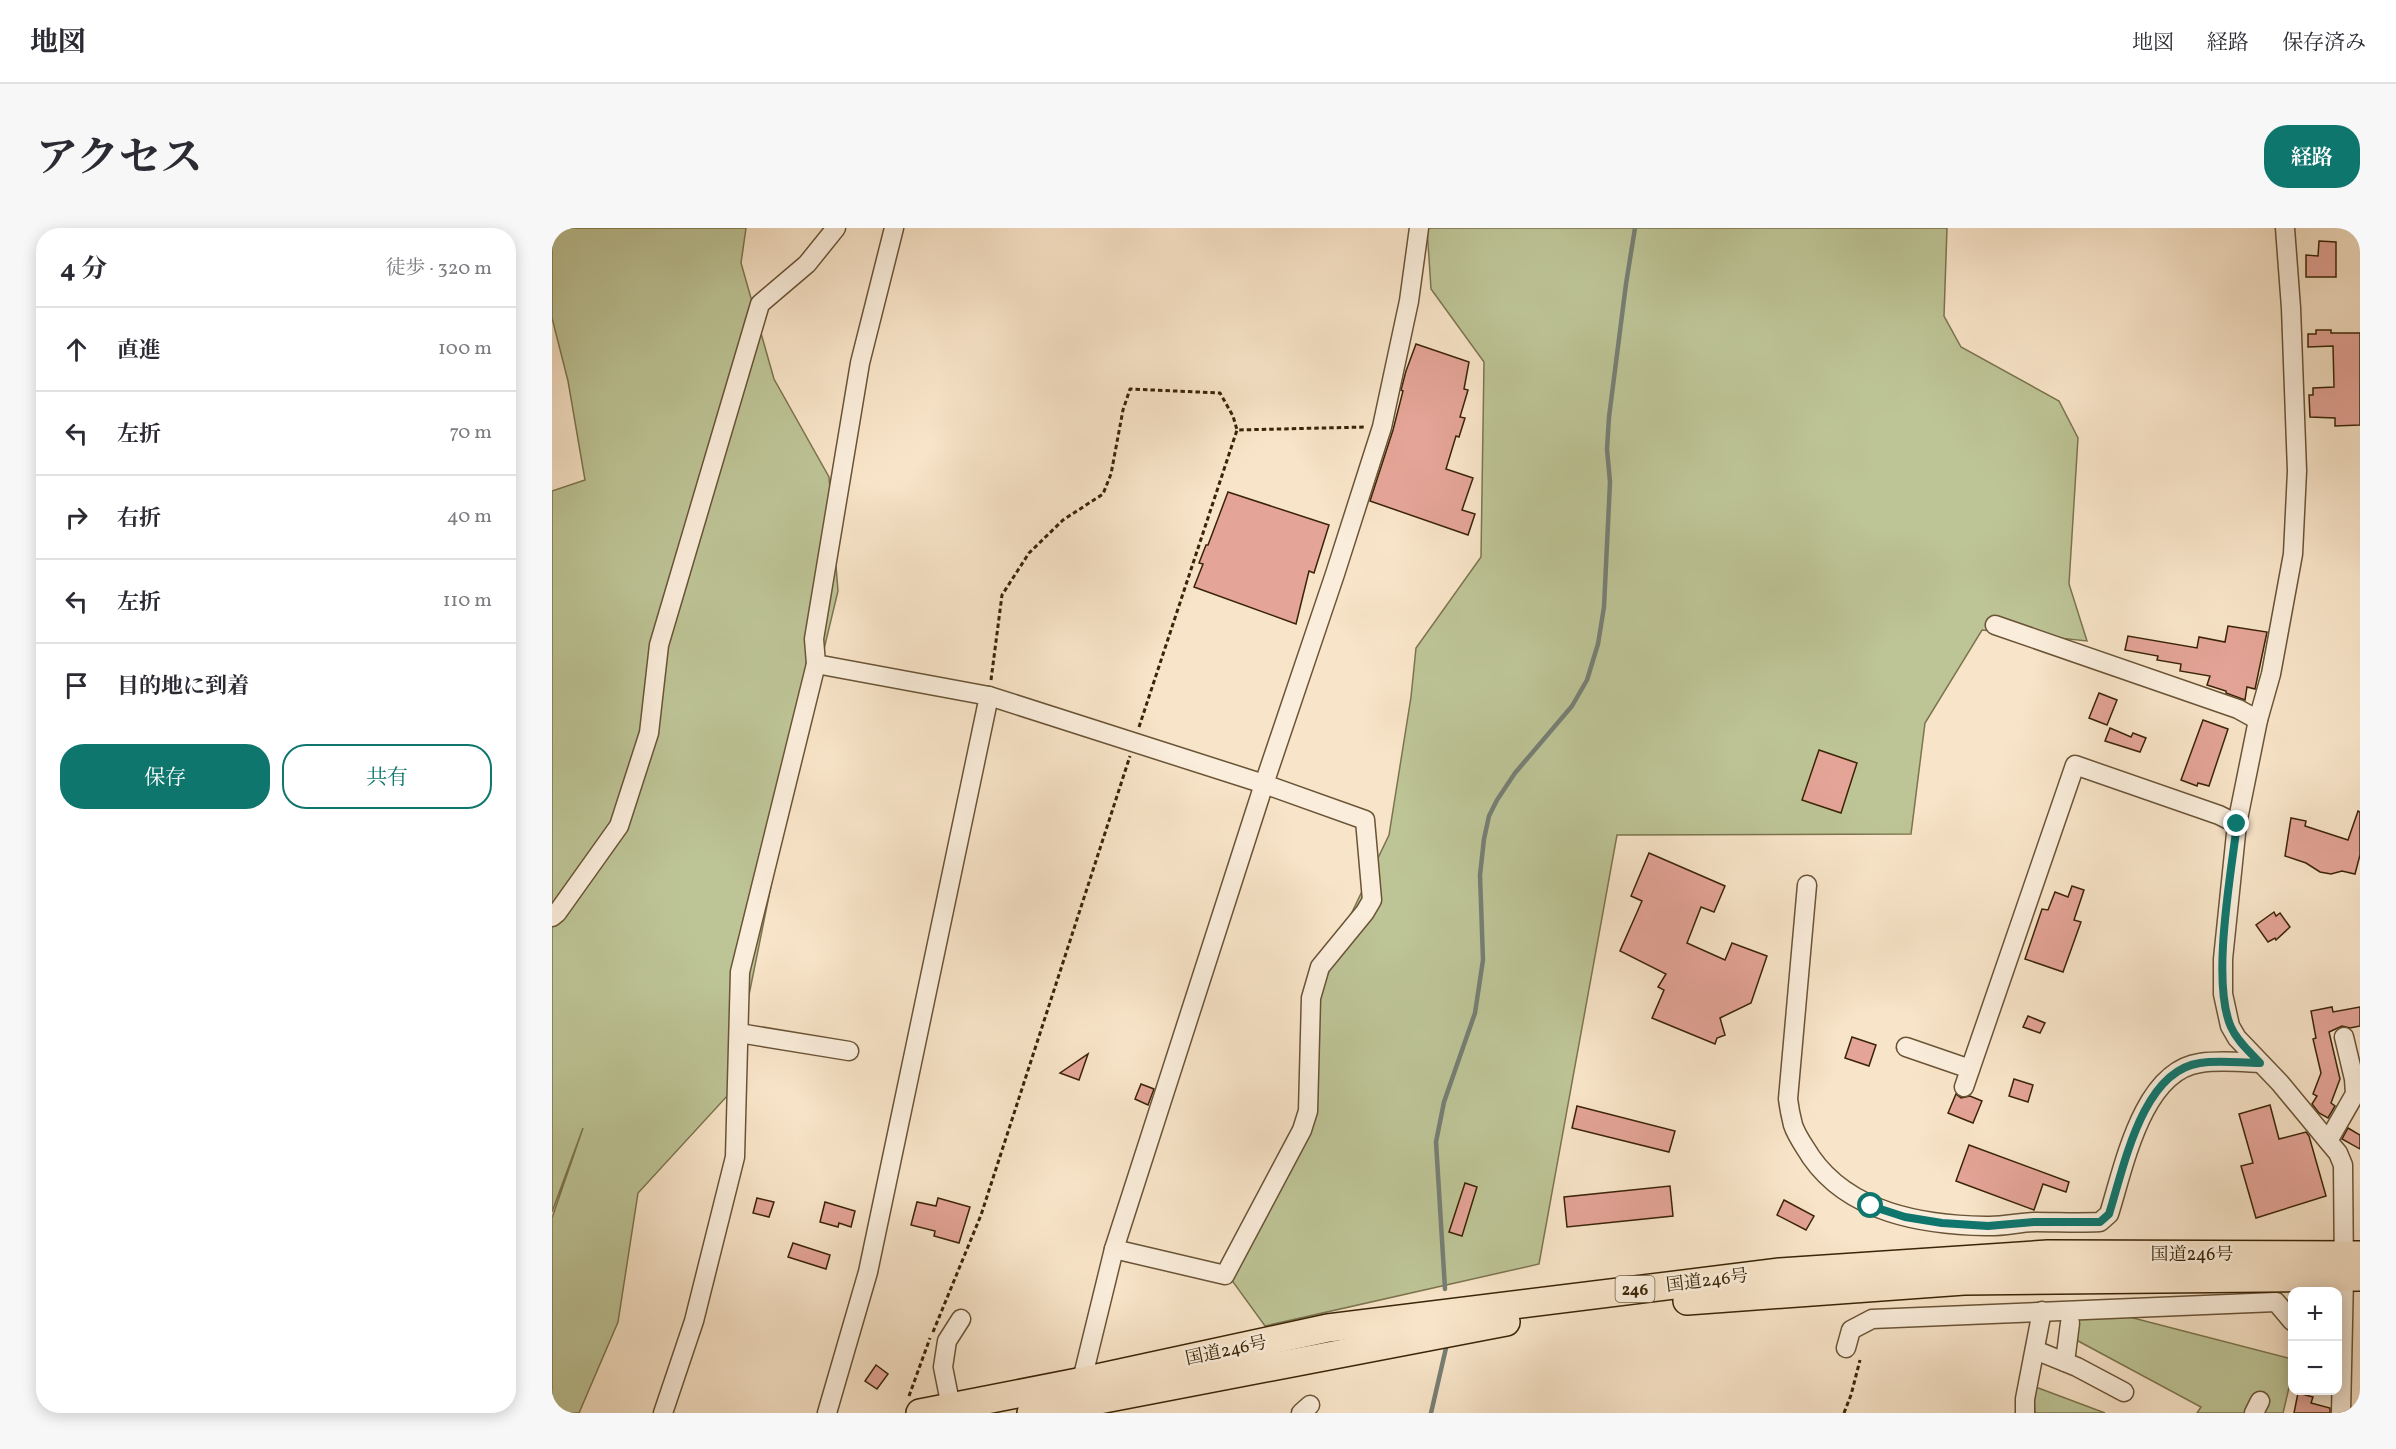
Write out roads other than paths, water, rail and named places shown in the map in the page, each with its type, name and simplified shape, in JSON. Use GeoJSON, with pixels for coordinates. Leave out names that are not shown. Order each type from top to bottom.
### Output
{"type":"FeatureCollection","features":[{"type":"Feature","properties":{"kind":"highway","name":"国道246号"},"geometry":{"type":"LineString","coordinates":[[1031,1413],[1075,1400],[1505,1322],[1716,1298],[1964,1281],[2352,1266]]}},
{"type":"Feature","properties":{"kind":"highway","name":"国道246号"},"geometry":{"type":"LineString","coordinates":[[913,1409],[1075,1400]]}},
{"type":"Feature","properties":{"kind":"street"},"geometry":{"type":"LineString","coordinates":[[552,916],[557,913],[619,826],[650,733],[659,645],[760,304],[807,264],[836,228]]}},
{"type":"Feature","properties":{"kind":"street"},"geometry":{"type":"LineString","coordinates":[[663,1413],[693,1320],[735,1156],[740,972],[816,664],[814,639],[860,363],[894,228]]}},
{"type":"Feature","properties":{"kind":"street"},"geometry":{"type":"LineString","coordinates":[[1075,1400],[1114,1249],[1382,427],[1409,301],[1419,228]]}},
{"type":"Feature","properties":{"kind":"street"},"geometry":{"type":"LineString","coordinates":[[2284,228],[2291,308],[2297,471],[2293,554],[2271,674],[2258,720],[2237,824],[2223,959],[2223,994],[2230,1026],[2237,1038],[2338,1153],[2352,1177],[2352,1266],[2342,1345]]}},
{"type":"Feature","properties":{"kind":"street"},"geometry":{"type":"LineString","coordinates":[[1995,625],[2238,709],[2258,720]]}},
{"type":"Feature","properties":{"kind":"street"},"geometry":{"type":"LineString","coordinates":[[816,664],[989,696],[1264,784],[1365,820],[1372,900],[1365,912],[1320,967],[1311,998],[1308,1111],[1302,1130],[1225,1275],[1114,1249]]}},
{"type":"Feature","properties":{"kind":"street"},"geometry":{"type":"LineString","coordinates":[[827,1413],[868,1272],[989,696]]}},
{"type":"Feature","properties":{"kind":"street"},"geometry":{"type":"LineString","coordinates":[[1964,1087],[2075,765],[2219,815],[2237,824]]}},
{"type":"Feature","properties":{"kind":"street"},"geometry":{"type":"LineString","coordinates":[[1807,885],[1788,1099],[1794,1126],[1802,1144],[1820,1169],[1836,1184],[1871,1206],[1905,1217],[1965,1225],[2100,1222],[2109,1214],[2141,1118],[2151,1099],[2169,1076],[2198,1063],[2260,1063]]}},
{"type":"Feature","properties":{"kind":"street"},"geometry":{"type":"LineString","coordinates":[[739,1033],[849,1051]]}},
{"type":"Feature","properties":{"kind":"street"},"geometry":{"type":"LineString","coordinates":[[2328,1141],[2355,1094],[2354,1079],[2344,1037]]}},
{"type":"Feature","properties":{"kind":"street"},"geometry":{"type":"LineString","coordinates":[[1906,1047],[1970,1069]]}},
{"type":"Feature","properties":{"kind":"street"},"geometry":{"type":"LineString","coordinates":[[1853,1354],[1851,1330],[1872,1319],[2276,1302],[2288,1316]]}},
{"type":"Feature","properties":{"kind":"street"},"geometry":{"type":"LineString","coordinates":[[2025,1413],[2042,1311]]}},
{"type":"Feature","properties":{"kind":"street"},"geometry":{"type":"LineString","coordinates":[[951,1407],[943,1367],[946,1341],[961,1318]]}},
{"type":"Feature","properties":{"kind":"street"},"geometry":{"type":"LineString","coordinates":[[2065,1362],[2070,1323]]}},
{"type":"Feature","properties":{"kind":"street"},"geometry":{"type":"LineString","coordinates":[[2035,1350],[2065,1362],[2124,1392]]}},
{"type":"Feature","properties":{"kind":"street"},"geometry":{"type":"LineString","coordinates":[[2341,1395],[2341,1413]]}},
{"type":"Feature","properties":{"kind":"waterway"},"geometry":{"type":"LineString","coordinates":[[1445,1289],[1436,1142],[1444,1102],[1475,1013],[1483,960],[1480,875],[1484,839],[1489,816],[1497,800],[1515,773],[1572,706],[1587,680],[1598,644],[1604,607],[1610,482],[1607,449],[1609,417],[1635,228]]}},
{"type":"Feature","properties":{"kind":"waterway"},"geometry":{"type":"LineString","coordinates":[[1431,1413],[1446,1348]]}}]}
